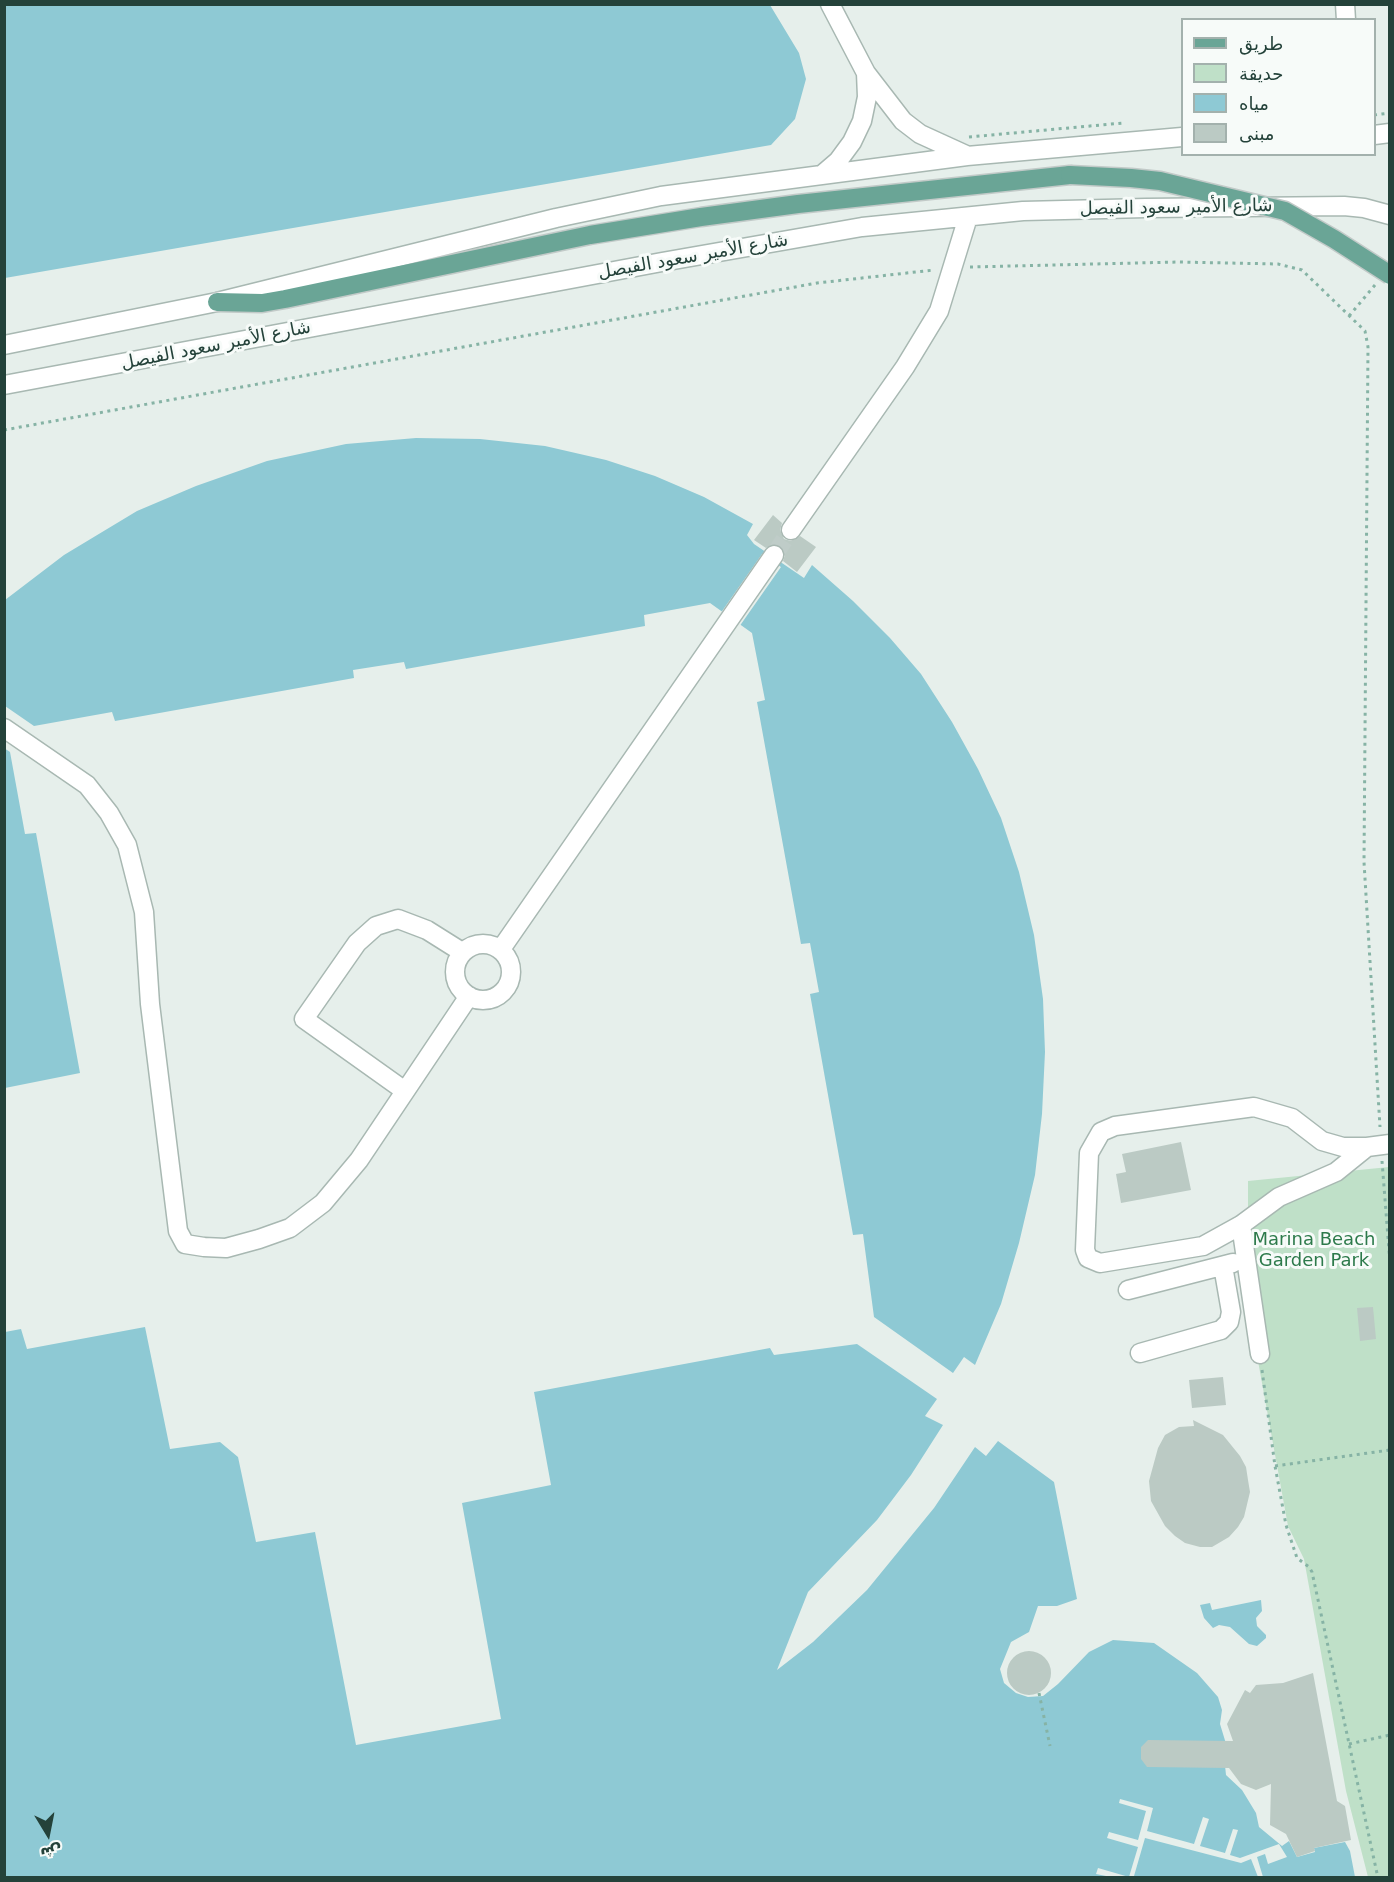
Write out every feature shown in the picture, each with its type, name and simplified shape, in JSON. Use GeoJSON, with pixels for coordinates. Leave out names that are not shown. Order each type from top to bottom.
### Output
{"type":"FeatureCollection","features":[{"type":"Feature","properties":{"kind":"main road"},"geometry":{"type":"LineString","coordinates":[[217,302],[262,303],[285,299],[590,235],[701,217],[798,204],[1070,175],[1131,177],[1160,181],[1285,211],[1334,239],[1384,278]]}},
{"type":"Feature","properties":{"kind":"street"},"geometry":{"type":"LineString","coordinates":[[830,4],[866,73],[903,121],[920,134],[967,156]]}},
{"type":"Feature","properties":{"kind":"street"},"geometry":{"type":"LineString","coordinates":[[824,173],[838,161],[852,142],[862,121],[867,97],[866,73]]}},
{"type":"Feature","properties":{"kind":"street"},"geometry":{"type":"LineString","coordinates":[[4,345],[217,302],[607,206],[716,187],[824,173],[967,156],[1181,137]]}},
{"type":"Feature","properties":{"kind":"street","name":"شارع الأمير سعود الفيصل"},"geometry":{"type":"LineString","coordinates":[[4,385],[862,227],[1023,211],[1323,206],[1364,208],[1389,215]]}},
{"type":"Feature","properties":{"kind":"street"},"geometry":{"type":"LineString","coordinates":[[791,530],[905,367],[939,311],[968,217]]}},
{"type":"Feature","properties":{"kind":"street"},"geometry":{"type":"LineString","coordinates":[[501,949],[774,555]]}},
{"type":"Feature","properties":{"kind":"street"},"geometry":{"type":"LineString","coordinates":[[4,728],[87,785],[109,813],[127,845],[144,912],[150,1004],[178,1231],[185,1244],[226,1248],[259,1239],[290,1228],[323,1203],[359,1160],[469,996]]}},
{"type":"Feature","properties":{"kind":"street"},"geometry":{"type":"LineString","coordinates":[[405,1091],[304,1019],[357,943],[376,926],[398,919],[427,930],[462,952]]}},
{"type":"Feature","properties":{"kind":"street"},"geometry":{"type":"LineString","coordinates":[[487,943],[501,949],[509,959],[512,968],[512,977],[502,994],[493,999],[484,1000],[469,996],[459,987],[454,969],[462,952],[469,946],[487,943]]}},
{"type":"Feature","properties":{"kind":"street"},"geometry":{"type":"LineString","coordinates":[[1254,1107],[1292,1118],[1322,1141],[1343,1147],[1379,1146],[1336,1172],[1279,1197],[1241,1225],[1203,1246],[1100,1263],[1088,1258],[1084,1243],[1089,1153],[1101,1132],[1115,1126],[1254,1107]]}},
{"type":"Feature","properties":{"kind":"street"},"geometry":{"type":"LineString","coordinates":[[1241,1225],[1260,1354]]}},
{"type":"Feature","properties":{"kind":"street"},"geometry":{"type":"LineString","coordinates":[[1128,1290],[1246,1260]]}},
{"type":"Feature","properties":{"kind":"street"},"geometry":{"type":"LineString","coordinates":[[1140,1353],[1221,1330],[1229,1322],[1231,1312],[1223,1266]]}},
{"type":"Feature","properties":{"kind":"path"},"geometry":{"type":"LineString","coordinates":[[964,137],[1059,127],[1128,123]]}},
{"type":"Feature","properties":{"kind":"path"},"geometry":{"type":"LineString","coordinates":[[4,430],[817,283],[951,268],[1178,262],[1278,264],[1302,270],[1365,331],[1368,347],[1364,862],[1379,1146],[1389,1263]]}},
{"type":"Feature","properties":{"kind":"path"},"geometry":{"type":"LineString","coordinates":[[1349,316],[1384,278]]}},
{"type":"Feature","properties":{"kind":"path"},"geometry":{"type":"LineString","coordinates":[[1260,1354],[1275,1466],[1286,1526],[1295,1553],[1312,1572],[1378,1878]]}},
{"type":"Feature","properties":{"kind":"path"},"geometry":{"type":"LineString","coordinates":[[1275,1466],[1389,1450]]}},
{"type":"Feature","properties":{"kind":"path"},"geometry":{"type":"LineString","coordinates":[[1039,1693],[1050,1746]]}},
{"type":"Feature","properties":{"kind":"path"},"geometry":{"type":"LineString","coordinates":[[1348,1743],[1389,1735]]}},
{"type":"Feature","properties":{"kind":"green space","name":"Marina Beach Garden Park"},"geometry":{"type":"Polygon","coordinates":[[[1389,1167],[1389,1877],[1368,1877],[1346,1791],[1304,1559],[1288,1526],[1232,1218],[1248,1214],[1248,1181],[1389,1167]]]}},
{"type":"Feature","properties":{"kind":"water"},"geometry":{"type":"Polygon","coordinates":[[[5,4],[770,5],[799,53],[806,79],[795,119],[771,145],[5,278],[5,4]]]}},
{"type":"Feature","properties":{"kind":"water"},"geometry":{"type":"Polygon","coordinates":[[[416,438],[480,439],[545,446],[606,460],[655,476],[704,497],[753,524],[747,535],[754,544],[804,578],[812,565],[853,601],[890,638],[921,674],[952,722],[1001,818],[1019,872],[1034,935],[1043,999],[1045,1052],[1042,1114],[1035,1175],[1019,1243],[1001,1304],[975,1365],[964,1357],[953,1373],[874,1317],[863,1234],[853,1235],[810,994],[819,992],[810,943],[801,944],[757,702],[765,700],[752,633],[710,603],[644,615],[645,626],[406,669],[404,662],[353,670],[354,678],[115,721],[112,712],[34,726],[5,706],[5,600],[64,555],[137,511],[196,486],[267,461],[346,444],[416,438]]]}},
{"type":"Feature","properties":{"kind":"water"},"geometry":{"type":"Polygon","coordinates":[[[4,748],[10,752],[25,834],[36,833],[80,1073],[5,1088],[4,748]]]}},
{"type":"Feature","properties":{"kind":"water"},"geometry":{"type":"Polygon","coordinates":[[[145,1327],[170,1449],[220,1442],[238,1457],[256,1542],[315,1532],[356,1745],[501,1719],[462,1503],[551,1485],[534,1392],[770,1348],[774,1355],[857,1344],[937,1399],[925,1416],[943,1425],[911,1475],[877,1520],[808,1592],[777,1670],[813,1642],[867,1590],[934,1508],[975,1447],[986,1456],[998,1441],[1054,1482],[1077,1599],[1057,1606],[1038,1606],[1029,1632],[1011,1642],[1000,1669],[1004,1683],[1016,1693],[1028,1697],[1043,1696],[1089,1652],[1113,1640],[1154,1643],[1197,1673],[1218,1697],[1222,1710],[1220,1724],[1227,1747],[1224,1756],[1226,1775],[1242,1790],[1256,1813],[1259,1827],[1282,1846],[1289,1841],[1297,1857],[1315,1852],[1314,1848],[1345,1842],[1350,1851],[1355,1877],[5,1878],[5,1332],[21,1329],[27,1349],[145,1327]]]}},
{"type":"Feature","properties":{"kind":"water"},"geometry":{"type":"Polygon","coordinates":[[[1261,1600],[1262,1611],[1256,1618],[1257,1626],[1266,1638],[1257,1646],[1249,1644],[1230,1627],[1219,1625],[1213,1628],[1204,1618],[1200,1605],[1210,1603],[1212,1610],[1261,1600]]]}},
{"type":"Feature","properties":{"kind":"pier"},"geometry":{"type":"Polygon","coordinates":[[[762,554],[781,567],[739,627],[720,614],[762,554]]]}},
{"type":"Feature","properties":{"kind":"pier"},"geometry":{"type":"Polygon","coordinates":[[[1120,1799],[1153,1808],[1147,1831],[1194,1844],[1203,1817],[1209,1819],[1200,1846],[1225,1853],[1233,1829],[1238,1830],[1230,1855],[1240,1858],[1279,1844],[1287,1857],[1268,1864],[1265,1854],[1257,1857],[1263,1877],[1258,1877],[1251,1859],[1241,1863],[1145,1838],[1134,1876],[1137,1877],[1129,1877],[1138,1847],[1107,1838],[1109,1832],[1138,1840],[1146,1811],[1119,1803],[1120,1799]]]}},
{"type":"Feature","properties":{"kind":"pier"},"geometry":{"type":"Polygon","coordinates":[[[1098,1868],[1129,1877],[1111,1877],[1096,1874],[1098,1868]]]}},
{"type":"Feature","properties":{"kind":"building"},"geometry":{"type":"Polygon","coordinates":[[[773,515],[782,523],[780,530],[784,539],[791,541],[800,536],[816,547],[797,572],[783,561],[785,555],[781,546],[774,544],[766,548],[754,540],[773,515]]]}},
{"type":"Feature","properties":{"kind":"building"},"geometry":{"type":"Polygon","coordinates":[[[1181,1142],[1191,1190],[1121,1203],[1116,1174],[1126,1172],[1122,1154],[1181,1142]]]}},
{"type":"Feature","properties":{"kind":"building"},"geometry":{"type":"Polygon","coordinates":[[[1373,1307],[1376,1339],[1360,1341],[1357,1308],[1373,1307]]]}},
{"type":"Feature","properties":{"kind":"building"},"geometry":{"type":"Polygon","coordinates":[[[1223,1377],[1226,1405],[1192,1408],[1189,1380],[1223,1377]]]}},
{"type":"Feature","properties":{"kind":"building"},"geometry":{"type":"Polygon","coordinates":[[[1193,1420],[1223,1435],[1240,1456],[1246,1467],[1250,1492],[1244,1517],[1238,1527],[1229,1537],[1212,1547],[1185,1543],[1175,1536],[1165,1526],[1151,1501],[1149,1481],[1158,1448],[1165,1435],[1179,1427],[1194,1426],[1193,1420]]]}},
{"type":"Feature","properties":{"kind":"building"},"geometry":{"type":"Polygon","coordinates":[[[1029,1651],[1044,1658],[1051,1673],[1044,1688],[1029,1695],[1014,1688],[1007,1673],[1014,1658],[1029,1651]]]}},
{"type":"Feature","properties":{"kind":"building"},"geometry":{"type":"Polygon","coordinates":[[[1313,1673],[1337,1801],[1345,1806],[1351,1840],[1314,1848],[1315,1851],[1297,1857],[1286,1834],[1270,1825],[1271,1784],[1256,1790],[1241,1784],[1229,1768],[1147,1767],[1141,1759],[1141,1747],[1148,1740],[1233,1741],[1227,1724],[1245,1690],[1250,1693],[1256,1685],[1283,1683],[1313,1673]]]}},
{"type":"Feature","properties":{"kind":"tunnel"},"geometry":{"type":"LineString","coordinates":[[774,555],[791,530]]}}]}
